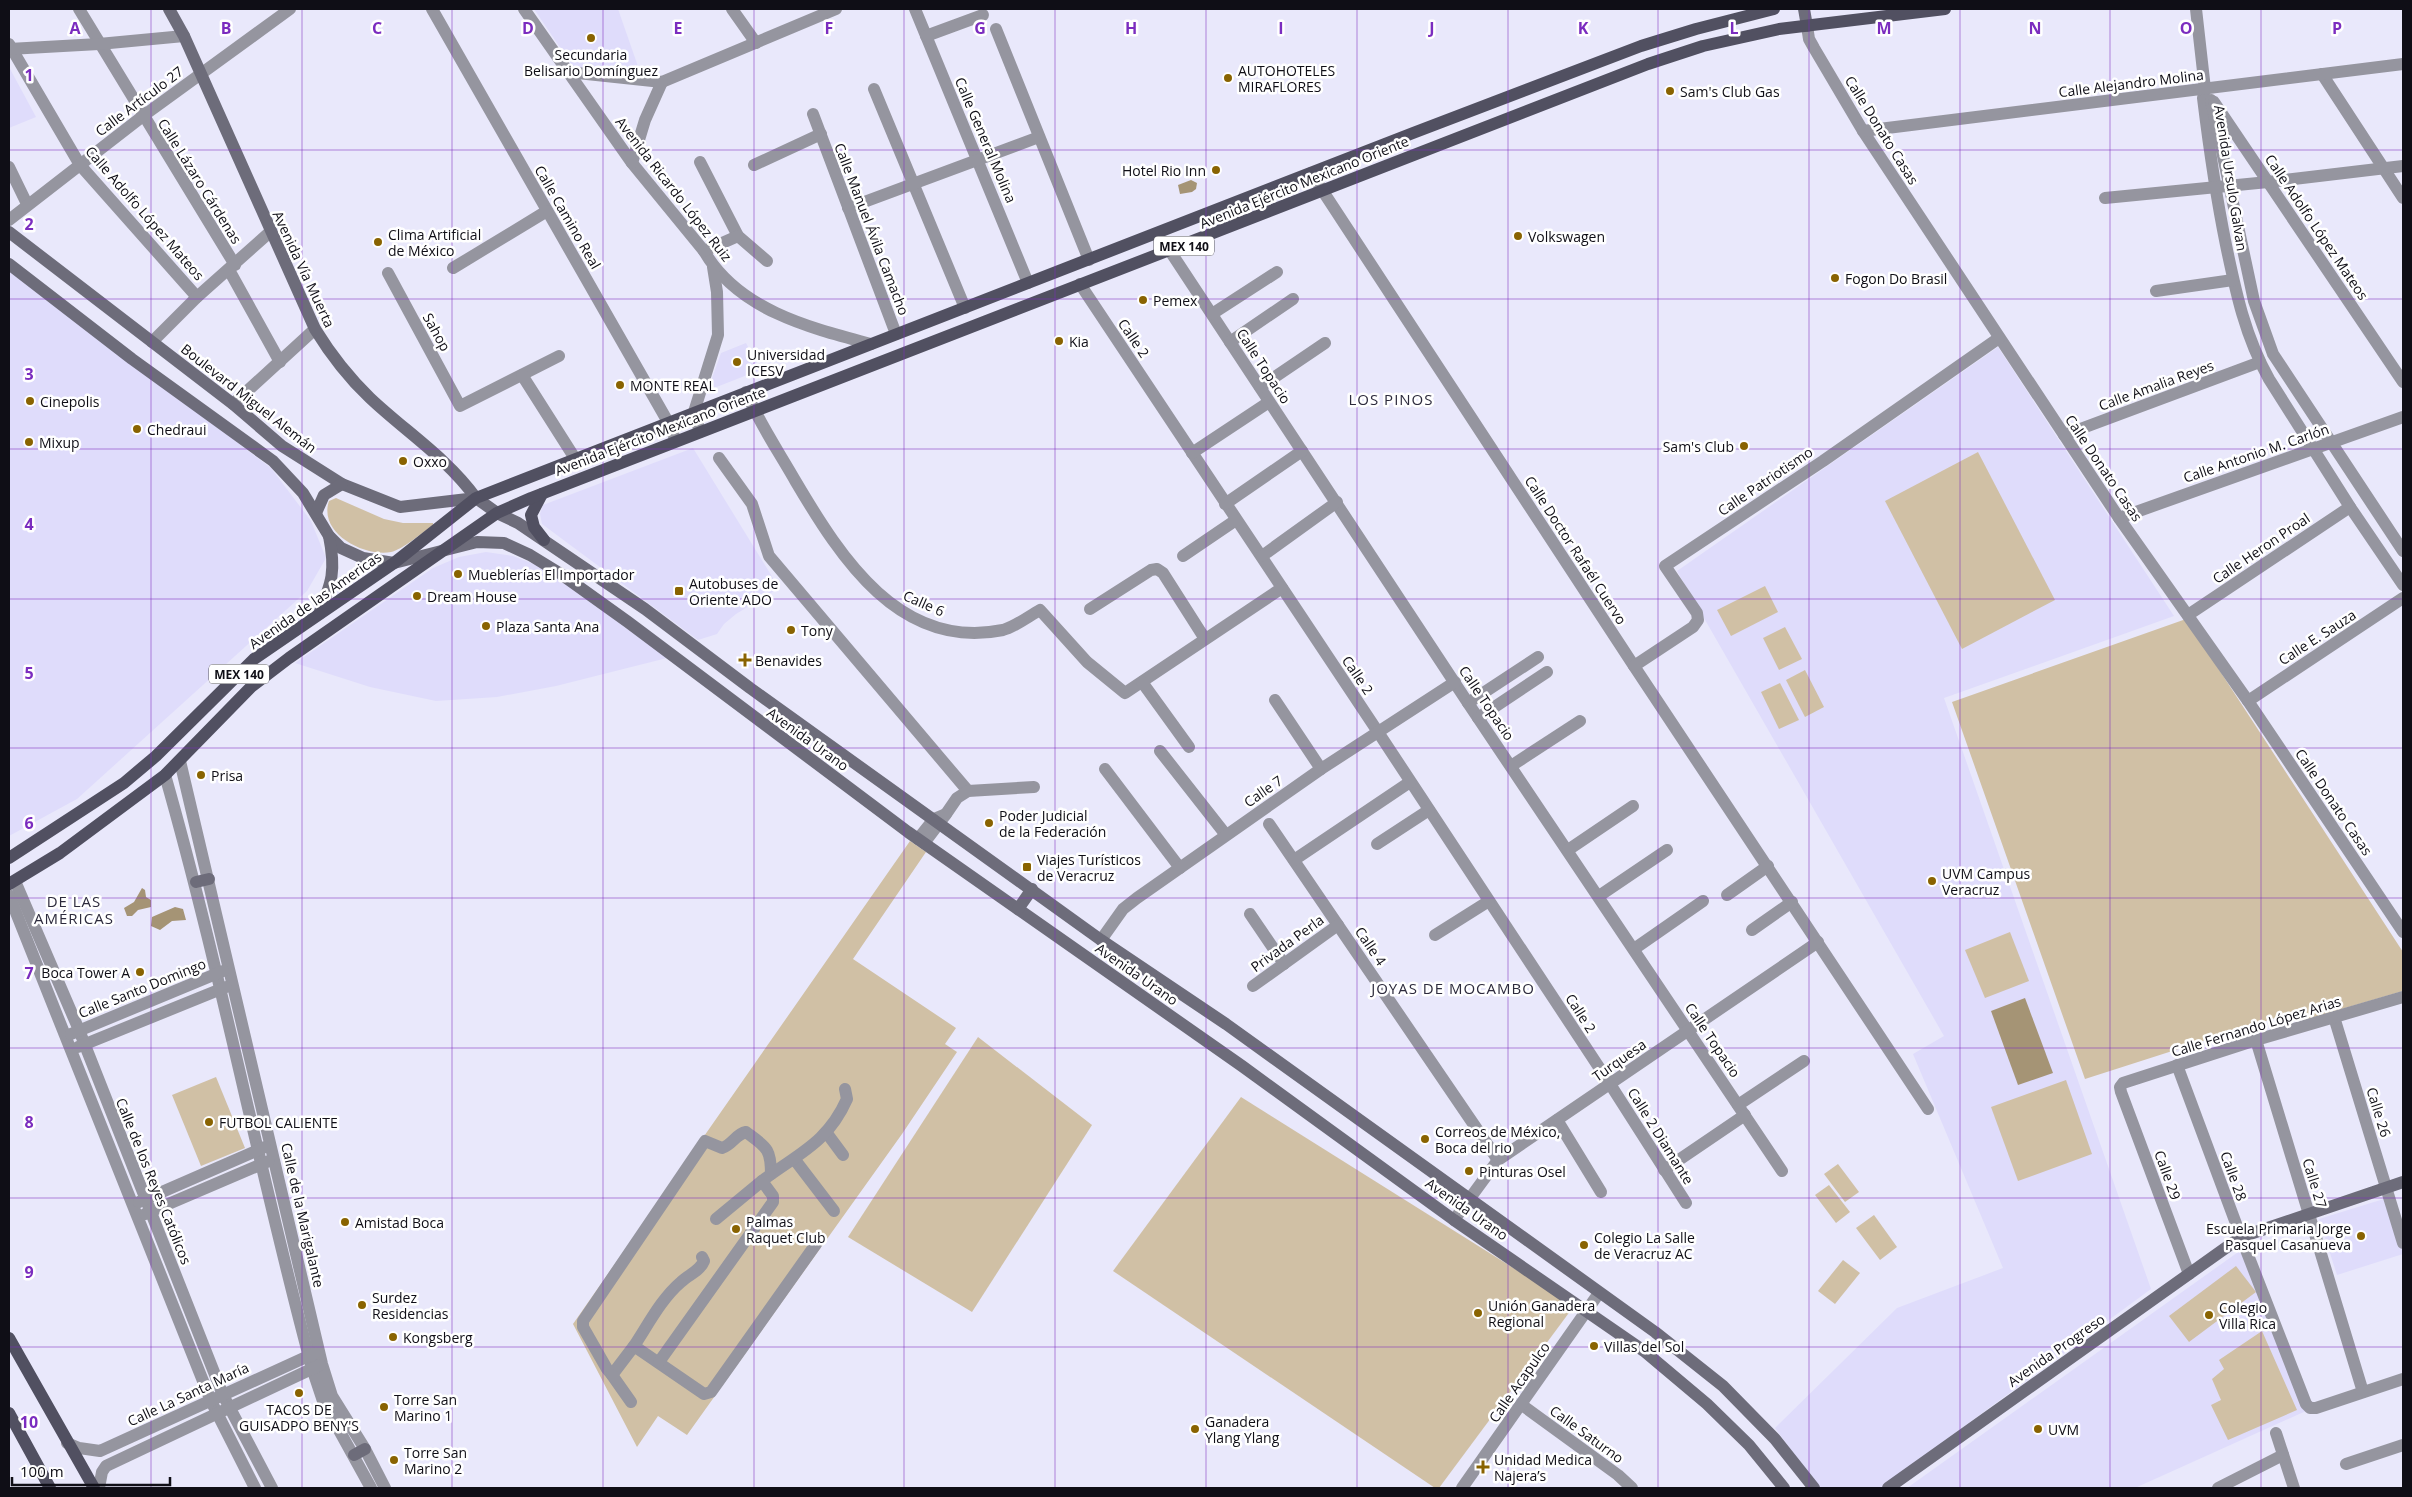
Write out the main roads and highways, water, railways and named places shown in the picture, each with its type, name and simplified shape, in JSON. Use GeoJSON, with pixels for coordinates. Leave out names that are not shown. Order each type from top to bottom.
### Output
{"type":"FeatureCollection","features":[{"type":"Feature","properties":{"kind":"main road","name":"Avenida Vía Muerta"},"geometry":{"type":"LineString","coordinates":[[169,9],[184,36],[315,330],[339,367],[370,398],[458,474],[476,498]]}},
{"type":"Feature","properties":{"kind":"main road","name":"Avenida Ejército Mexicano Oriente"},"geometry":{"type":"LineString","coordinates":[[476,498],[1641,46],[1696,29],[1774,9]]}},
{"type":"Feature","properties":{"kind":"main road","name":"Calle Donato Casas"},"geometry":{"type":"LineString","coordinates":[[1804,9],[1807,26]]}},
{"type":"Feature","properties":{"kind":"main road","name":"Avenida Ejército Mexicano Oriente"},"geometry":{"type":"LineString","coordinates":[[443,550],[497,513],[542,494],[1648,64],[1739,37],[1807,26],[1946,9]]}},
{"type":"Feature","properties":{"kind":"main road","name":"Boulevard Miguel Alemán"},"geometry":{"type":"LineString","coordinates":[[9,232],[233,404],[282,446],[342,484],[400,507],[476,498]]}},
{"type":"Feature","properties":{"kind":"main road"},"geometry":{"type":"LineString","coordinates":[[9,264],[132,360],[273,461],[303,493],[329,536],[341,548],[363,558],[394,563],[443,550]]}},
{"type":"Feature","properties":{"kind":"main road"},"geometry":{"type":"LineString","coordinates":[[316,514],[324,495],[342,484]]}},
{"type":"Feature","properties":{"kind":"main road"},"geometry":{"type":"LineString","coordinates":[[542,494],[531,515],[534,527],[544,540]]}},
{"type":"Feature","properties":{"kind":"main road"},"geometry":{"type":"LineString","coordinates":[[476,498],[497,513]]}},
{"type":"Feature","properties":{"kind":"main road","name":"Avenida de las Americas"},"geometry":{"type":"LineString","coordinates":[[9,858],[124,783],[156,756],[254,659],[394,563],[476,498]]}},
{"type":"Feature","properties":{"kind":"main road","name":"Avenida Urano"},"geometry":{"type":"LineString","coordinates":[[497,513],[518,523],[645,609],[758,694],[940,819],[1101,940],[1226,1024],[1469,1200],[1656,1332],[1723,1386],[1775,1439],[1814,1488]]}},
{"type":"Feature","properties":{"kind":"main road"},"geometry":{"type":"LineString","coordinates":[[318,614],[331,585],[334,562],[329,536]]}},
{"type":"Feature","properties":{"kind":"main road","name":"Avenida Urano"},"geometry":{"type":"LineString","coordinates":[[443,550],[477,542],[504,544],[530,555],[628,622],[921,841],[1242,1066],[1454,1220],[1644,1350],[1707,1404],[1749,1445],[1784,1488]]}},
{"type":"Feature","properties":{"kind":"main road","name":"MEX 140"},"geometry":{"type":"LineString","coordinates":[[12,882],[99,826],[180,762],[251,687],[351,613],[443,550]]}},
{"type":"Feature","properties":{"kind":"main road"},"geometry":{"type":"LineString","coordinates":[[341,599],[351,613]]}},
{"type":"Feature","properties":{"kind":"main road"},"geometry":{"type":"LineString","coordinates":[[86,808],[99,826]]}},
{"type":"Feature","properties":{"kind":"main road"},"geometry":{"type":"LineString","coordinates":[[196,882],[209,879]]}},
{"type":"Feature","properties":{"kind":"main road"},"geometry":{"type":"LineString","coordinates":[[1018,909],[1032,889]]}},
{"type":"Feature","properties":{"kind":"main road","name":"Avenida Progreso"},"geometry":{"type":"LineString","coordinates":[[1888,1488],[2241,1237],[2403,1182]]}},
{"type":"Feature","properties":{"kind":"main road"},"geometry":{"type":"LineString","coordinates":[[9,1338],[94,1488]]}},
{"type":"Feature","properties":{"kind":"main road"},"geometry":{"type":"LineString","coordinates":[[9,1413],[50,1488]]}},
{"type":"Feature","properties":{"kind":"place","name":"Secundaria Belisario Domínguez"},"geometry":{"type":"Point","coordinates":[591,38]}},
{"type":"Feature","properties":{"kind":"place","name":"AUTOHOTELES MIRAFLORES"},"geometry":{"type":"Point","coordinates":[1228,78]}},
{"type":"Feature","properties":{"kind":"place","name":"Sam's Club Gas"},"geometry":{"type":"Point","coordinates":[1670,91]}},
{"type":"Feature","properties":{"kind":"place","name":"Hotel Rio Inn"},"geometry":{"type":"Point","coordinates":[1216,170]}},
{"type":"Feature","properties":{"kind":"place","name":"Volkswagen"},"geometry":{"type":"Point","coordinates":[1518,236]}},
{"type":"Feature","properties":{"kind":"place","name":"Clima Artificial de México"},"geometry":{"type":"Point","coordinates":[378,242]}},
{"type":"Feature","properties":{"kind":"place","name":"Fogon Do Brasil"},"geometry":{"type":"Point","coordinates":[1835,278]}},
{"type":"Feature","properties":{"kind":"place","name":"Pemex"},"geometry":{"type":"Point","coordinates":[1143,300]}},
{"type":"Feature","properties":{"kind":"place","name":"Kia"},"geometry":{"type":"Point","coordinates":[1059,341]}},
{"type":"Feature","properties":{"kind":"place","name":"Universidad ICESV"},"geometry":{"type":"Point","coordinates":[737,362]}},
{"type":"Feature","properties":{"kind":"place","name":"MONTE REAL"},"geometry":{"type":"Point","coordinates":[620,385]}},
{"type":"Feature","properties":{"kind":"place","name":"Cinepolis"},"geometry":{"type":"Point","coordinates":[30,401]}},
{"type":"Feature","properties":{"kind":"place","name":"Chedraui"},"geometry":{"type":"Point","coordinates":[137,429]}},
{"type":"Feature","properties":{"kind":"place","name":"Mixup"},"geometry":{"type":"Point","coordinates":[29,442]}},
{"type":"Feature","properties":{"kind":"place","name":"Sam's Club"},"geometry":{"type":"Point","coordinates":[1744,446]}},
{"type":"Feature","properties":{"kind":"place","name":"Oxxo"},"geometry":{"type":"Point","coordinates":[403,461]}},
{"type":"Feature","properties":{"kind":"place","name":"Mueblerías El Importador"},"geometry":{"type":"Point","coordinates":[458,574]}},
{"type":"Feature","properties":{"kind":"place","name":"Autobuses de Oriente ADO"},"geometry":{"type":"Point","coordinates":[679,591]}},
{"type":"Feature","properties":{"kind":"place","name":"Dream House"},"geometry":{"type":"Point","coordinates":[417,596]}},
{"type":"Feature","properties":{"kind":"place","name":"Plaza Santa Ana"},"geometry":{"type":"Point","coordinates":[486,626]}},
{"type":"Feature","properties":{"kind":"place","name":"Tony"},"geometry":{"type":"Point","coordinates":[791,630]}},
{"type":"Feature","properties":{"kind":"place","name":"Benavides"},"geometry":{"type":"Point","coordinates":[745,660]}},
{"type":"Feature","properties":{"kind":"place","name":"Prisa"},"geometry":{"type":"Point","coordinates":[201,775]}},
{"type":"Feature","properties":{"kind":"place","name":"Poder Judicial de la Federación"},"geometry":{"type":"Point","coordinates":[989,823]}},
{"type":"Feature","properties":{"kind":"place","name":"Viajes Turísticos de Veracruz"},"geometry":{"type":"Point","coordinates":[1027,867]}},
{"type":"Feature","properties":{"kind":"place","name":"UVM Campus Veracruz"},"geometry":{"type":"Point","coordinates":[1932,881]}},
{"type":"Feature","properties":{"kind":"place","name":"Boca Tower A"},"geometry":{"type":"Point","coordinates":[140,972]}},
{"type":"Feature","properties":{"kind":"place","name":"FUTBOL CALIENTE"},"geometry":{"type":"Point","coordinates":[209,1122]}},
{"type":"Feature","properties":{"kind":"place","name":"Correos de México, Boca del rio"},"geometry":{"type":"Point","coordinates":[1425,1139]}},
{"type":"Feature","properties":{"kind":"place","name":"Pinturas Osel"},"geometry":{"type":"Point","coordinates":[1469,1171]}},
{"type":"Feature","properties":{"kind":"place","name":"Amistad Boca"},"geometry":{"type":"Point","coordinates":[345,1222]}},
{"type":"Feature","properties":{"kind":"place","name":"Palmas Raquet Club"},"geometry":{"type":"Point","coordinates":[736,1229]}},
{"type":"Feature","properties":{"kind":"place","name":"Escuela Primaria Jorge Pasquel Casanueva"},"geometry":{"type":"Point","coordinates":[2361,1236]}},
{"type":"Feature","properties":{"kind":"place","name":"Colegio La Salle de Veracruz AC"},"geometry":{"type":"Point","coordinates":[1584,1245]}},
{"type":"Feature","properties":{"kind":"place","name":"Surdez Residencias"},"geometry":{"type":"Point","coordinates":[362,1305]}},
{"type":"Feature","properties":{"kind":"place","name":"Unión Ganadera Regional"},"geometry":{"type":"Point","coordinates":[1478,1313]}},
{"type":"Feature","properties":{"kind":"place","name":"Colegio Villa Rica"},"geometry":{"type":"Point","coordinates":[2209,1315]}},
{"type":"Feature","properties":{"kind":"place","name":"Kongsberg"},"geometry":{"type":"Point","coordinates":[393,1337]}},
{"type":"Feature","properties":{"kind":"place","name":"Villas del Sol"},"geometry":{"type":"Point","coordinates":[1594,1346]}},
{"type":"Feature","properties":{"kind":"place","name":"TACOS DE GUISADPO BENY'S"},"geometry":{"type":"Point","coordinates":[299,1393]}},
{"type":"Feature","properties":{"kind":"place","name":"Torre San Marino 1"},"geometry":{"type":"Point","coordinates":[384,1407]}},
{"type":"Feature","properties":{"kind":"place","name":"Ganadera Ylang Ylang"},"geometry":{"type":"Point","coordinates":[1195,1429]}},
{"type":"Feature","properties":{"kind":"place","name":"UVM"},"geometry":{"type":"Point","coordinates":[2038,1429]}},
{"type":"Feature","properties":{"kind":"place","name":"Torre San Marino 2"},"geometry":{"type":"Point","coordinates":[394,1460]}},
{"type":"Feature","properties":{"kind":"place","name":"Unidad Medica Najera’s"},"geometry":{"type":"Point","coordinates":[1483,1467]}},
{"type":"Feature","properties":{"kind":"district","name":"LOS PINOS"},"geometry":{"type":"Point","coordinates":[1391,399]}},
{"type":"Feature","properties":{"kind":"district","name":"DE LAS AMÉRICAS"},"geometry":{"type":"Point","coordinates":[74,910]}},
{"type":"Feature","properties":{"kind":"district","name":"JOYAS DE MOCAMBO"},"geometry":{"type":"Point","coordinates":[1453,988]}}]}
